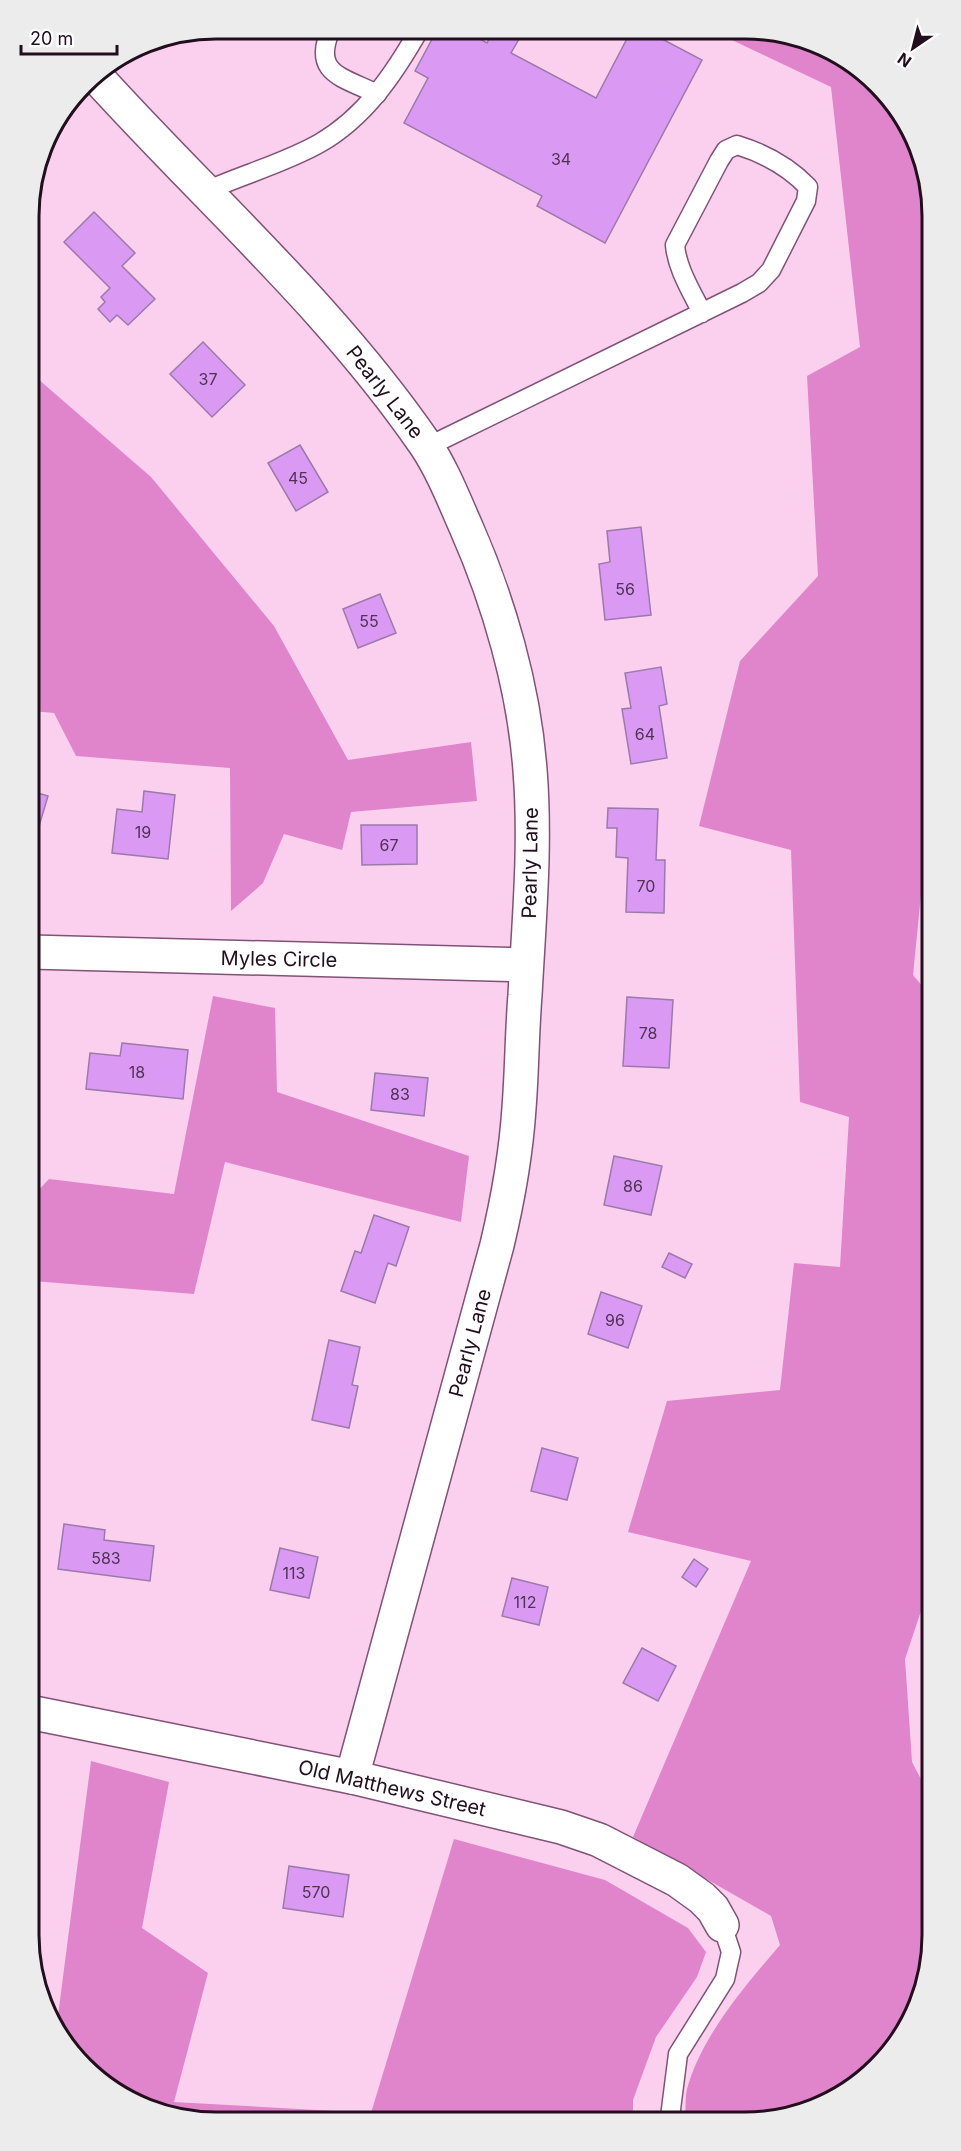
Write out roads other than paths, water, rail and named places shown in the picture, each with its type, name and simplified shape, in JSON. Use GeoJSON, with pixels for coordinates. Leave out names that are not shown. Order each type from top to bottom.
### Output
{"type":"FeatureCollection","features":[{"type":"Feature","properties":{"kind":"street","name":"Pearly Lane"},"geometry":{"type":"LineString","coordinates":[[101,81],[304,295],[369,368],[427,447],[456,503],[481,561],[508,647],[522,709],[530,769],[533,871],[519,1108],[511,1182],[352,1777]]}},
{"type":"Feature","properties":{"kind":"street","name":"Myles Circle"},"geometry":{"type":"LineString","coordinates":[[39,952],[526,965]]}},
{"type":"Feature","properties":{"kind":"street","name":"Old Matthews Street"},"geometry":{"type":"LineString","coordinates":[[39,1714],[352,1777],[561,1827],[598,1840],[677,1880],[702,1898],[713,1909],[722,1925]]}},
{"type":"Feature","properties":{"kind":"lane"},"geometry":{"type":"LineString","coordinates":[[327,39],[325,46],[326,65],[332,71],[377,94]]}},
{"type":"Feature","properties":{"kind":"lane"},"geometry":{"type":"LineString","coordinates":[[206,191],[286,159],[320,143],[344,127],[377,94],[392,75],[414,39]]}},
{"type":"Feature","properties":{"kind":"lane"},"geometry":{"type":"LineString","coordinates":[[427,447],[702,313],[759,283],[771,270],[806,201],[808,187],[795,173],[751,149],[737,145],[726,150],[719,161],[675,245],[681,268],[702,313]]}},
{"type":"Feature","properties":{"kind":"lane"},"geometry":{"type":"LineString","coordinates":[[671,2112],[678,2054],[725,1979],[731,1952],[722,1925]]}}]}
